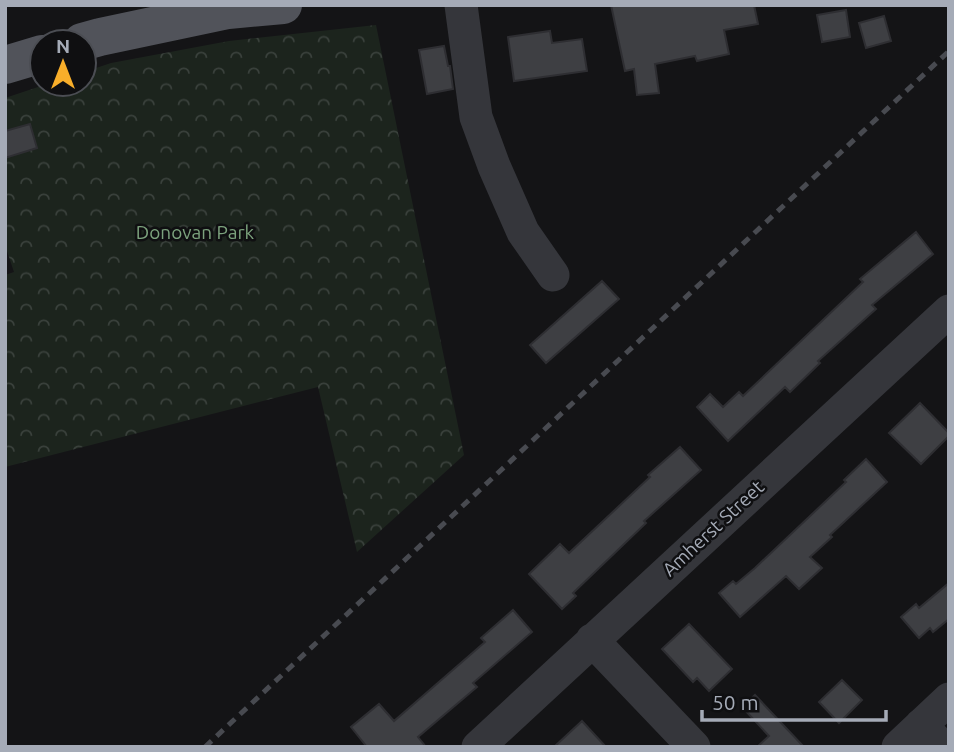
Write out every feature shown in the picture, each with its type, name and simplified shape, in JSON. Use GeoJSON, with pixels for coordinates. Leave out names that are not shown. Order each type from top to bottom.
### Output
{"type":"FeatureCollection","features":[{"type":"Feature","properties":{"kind":"main road"},"geometry":{"type":"LineString","coordinates":[[98,38],[228,10],[283,5]]}},
{"type":"Feature","properties":{"kind":"main road"},"geometry":{"type":"LineString","coordinates":[[5,65],[28,58]]}},
{"type":"Feature","properties":{"kind":"street"},"geometry":{"type":"LineString","coordinates":[[461,5],[476,117],[523,232],[553,275]]}},
{"type":"Feature","properties":{"kind":"street","name":"Amherst Street"},"geometry":{"type":"LineString","coordinates":[[478,747],[949,311]]}},
{"type":"Feature","properties":{"kind":"street"},"geometry":{"type":"LineString","coordinates":[[592,640],[694,747]]}},
{"type":"Feature","properties":{"kind":"street"},"geometry":{"type":"LineString","coordinates":[[920,739],[949,699]]}},
{"type":"Feature","properties":{"kind":"green space","name":"Donovan Park"},"geometry":{"type":"Polygon","coordinates":[[[376,25],[464,455],[357,552],[318,387],[5,467],[5,275],[14,272],[5,245],[5,98],[28,90],[28,98],[98,98],[98,67],[229,41],[376,25]]]}},
{"type":"Feature","properties":{"kind":"building"},"geometry":{"type":"Polygon","coordinates":[[[611,5],[754,5],[758,24],[724,30],[729,54],[697,61],[695,56],[655,64],[659,93],[637,95],[634,69],[625,71],[611,5]]]}},
{"type":"Feature","properties":{"kind":"building"},"geometry":{"type":"Polygon","coordinates":[[[846,10],[850,37],[822,42],[817,15],[846,10]]]}},
{"type":"Feature","properties":{"kind":"building"},"geometry":{"type":"Polygon","coordinates":[[[884,16],[891,41],[866,48],[859,23],[884,16]]]}},
{"type":"Feature","properties":{"kind":"building"},"geometry":{"type":"Polygon","coordinates":[[[550,31],[552,43],[582,39],[587,71],[514,81],[508,37],[550,31]]]}},
{"type":"Feature","properties":{"kind":"building"},"geometry":{"type":"Polygon","coordinates":[[[444,46],[453,89],[427,94],[419,50],[444,46]]]}},
{"type":"Feature","properties":{"kind":"building"},"geometry":{"type":"Polygon","coordinates":[[[30,124],[37,148],[5,158],[5,131],[30,124]]]}},
{"type":"Feature","properties":{"kind":"building"},"geometry":{"type":"Polygon","coordinates":[[[916,232],[933,254],[872,305],[876,309],[818,361],[820,363],[790,392],[785,387],[728,441],[697,407],[710,394],[723,407],[739,392],[743,396],[863,282],[860,279],[916,232]]]}},
{"type":"Feature","properties":{"kind":"building"},"geometry":{"type":"Polygon","coordinates":[[[602,281],[619,299],[546,363],[530,345],[602,281]]]}},
{"type":"Feature","properties":{"kind":"building"},"geometry":{"type":"Polygon","coordinates":[[[920,403],[949,433],[921,464],[889,433],[920,403]]]}},
{"type":"Feature","properties":{"kind":"building"},"geometry":{"type":"Polygon","coordinates":[[[680,447],[701,470],[644,521],[646,523],[573,593],[576,596],[562,609],[529,574],[560,544],[569,553],[680,447]]]}},
{"type":"Feature","properties":{"kind":"building"},"geometry":{"type":"Polygon","coordinates":[[[866,459],[887,482],[810,557],[822,568],[799,589],[786,576],[740,617],[719,593],[733,581],[736,584],[755,568],[846,482],[844,480],[866,459]]]}},
{"type":"Feature","properties":{"kind":"building"},"geometry":{"type":"Polygon","coordinates":[[[949,583],[949,619],[933,632],[930,628],[919,638],[901,617],[916,604],[919,608],[949,583]]]}},
{"type":"Feature","properties":{"kind":"building"},"geometry":{"type":"Polygon","coordinates":[[[513,610],[532,632],[473,683],[477,687],[418,737],[426,747],[367,747],[351,727],[379,704],[394,721],[485,642],[481,638],[513,610]]]}},
{"type":"Feature","properties":{"kind":"building"},"geometry":{"type":"Polygon","coordinates":[[[689,624],[732,669],[709,691],[697,678],[693,682],[662,649],[689,624]]]}},
{"type":"Feature","properties":{"kind":"building"},"geometry":{"type":"Polygon","coordinates":[[[842,680],[862,700],[839,723],[819,702],[842,680]]]}},
{"type":"Feature","properties":{"kind":"building"},"geometry":{"type":"Polygon","coordinates":[[[755,695],[804,747],[757,747],[769,736],[742,707],[755,695]]]}},
{"type":"Feature","properties":{"kind":"building"},"geometry":{"type":"Polygon","coordinates":[[[582,721],[606,747],[554,747],[582,721]]]}},
{"type":"Feature","properties":{"kind":"railway"},"geometry":{"type":"LineString","coordinates":[[205,747],[949,51]]}}]}
